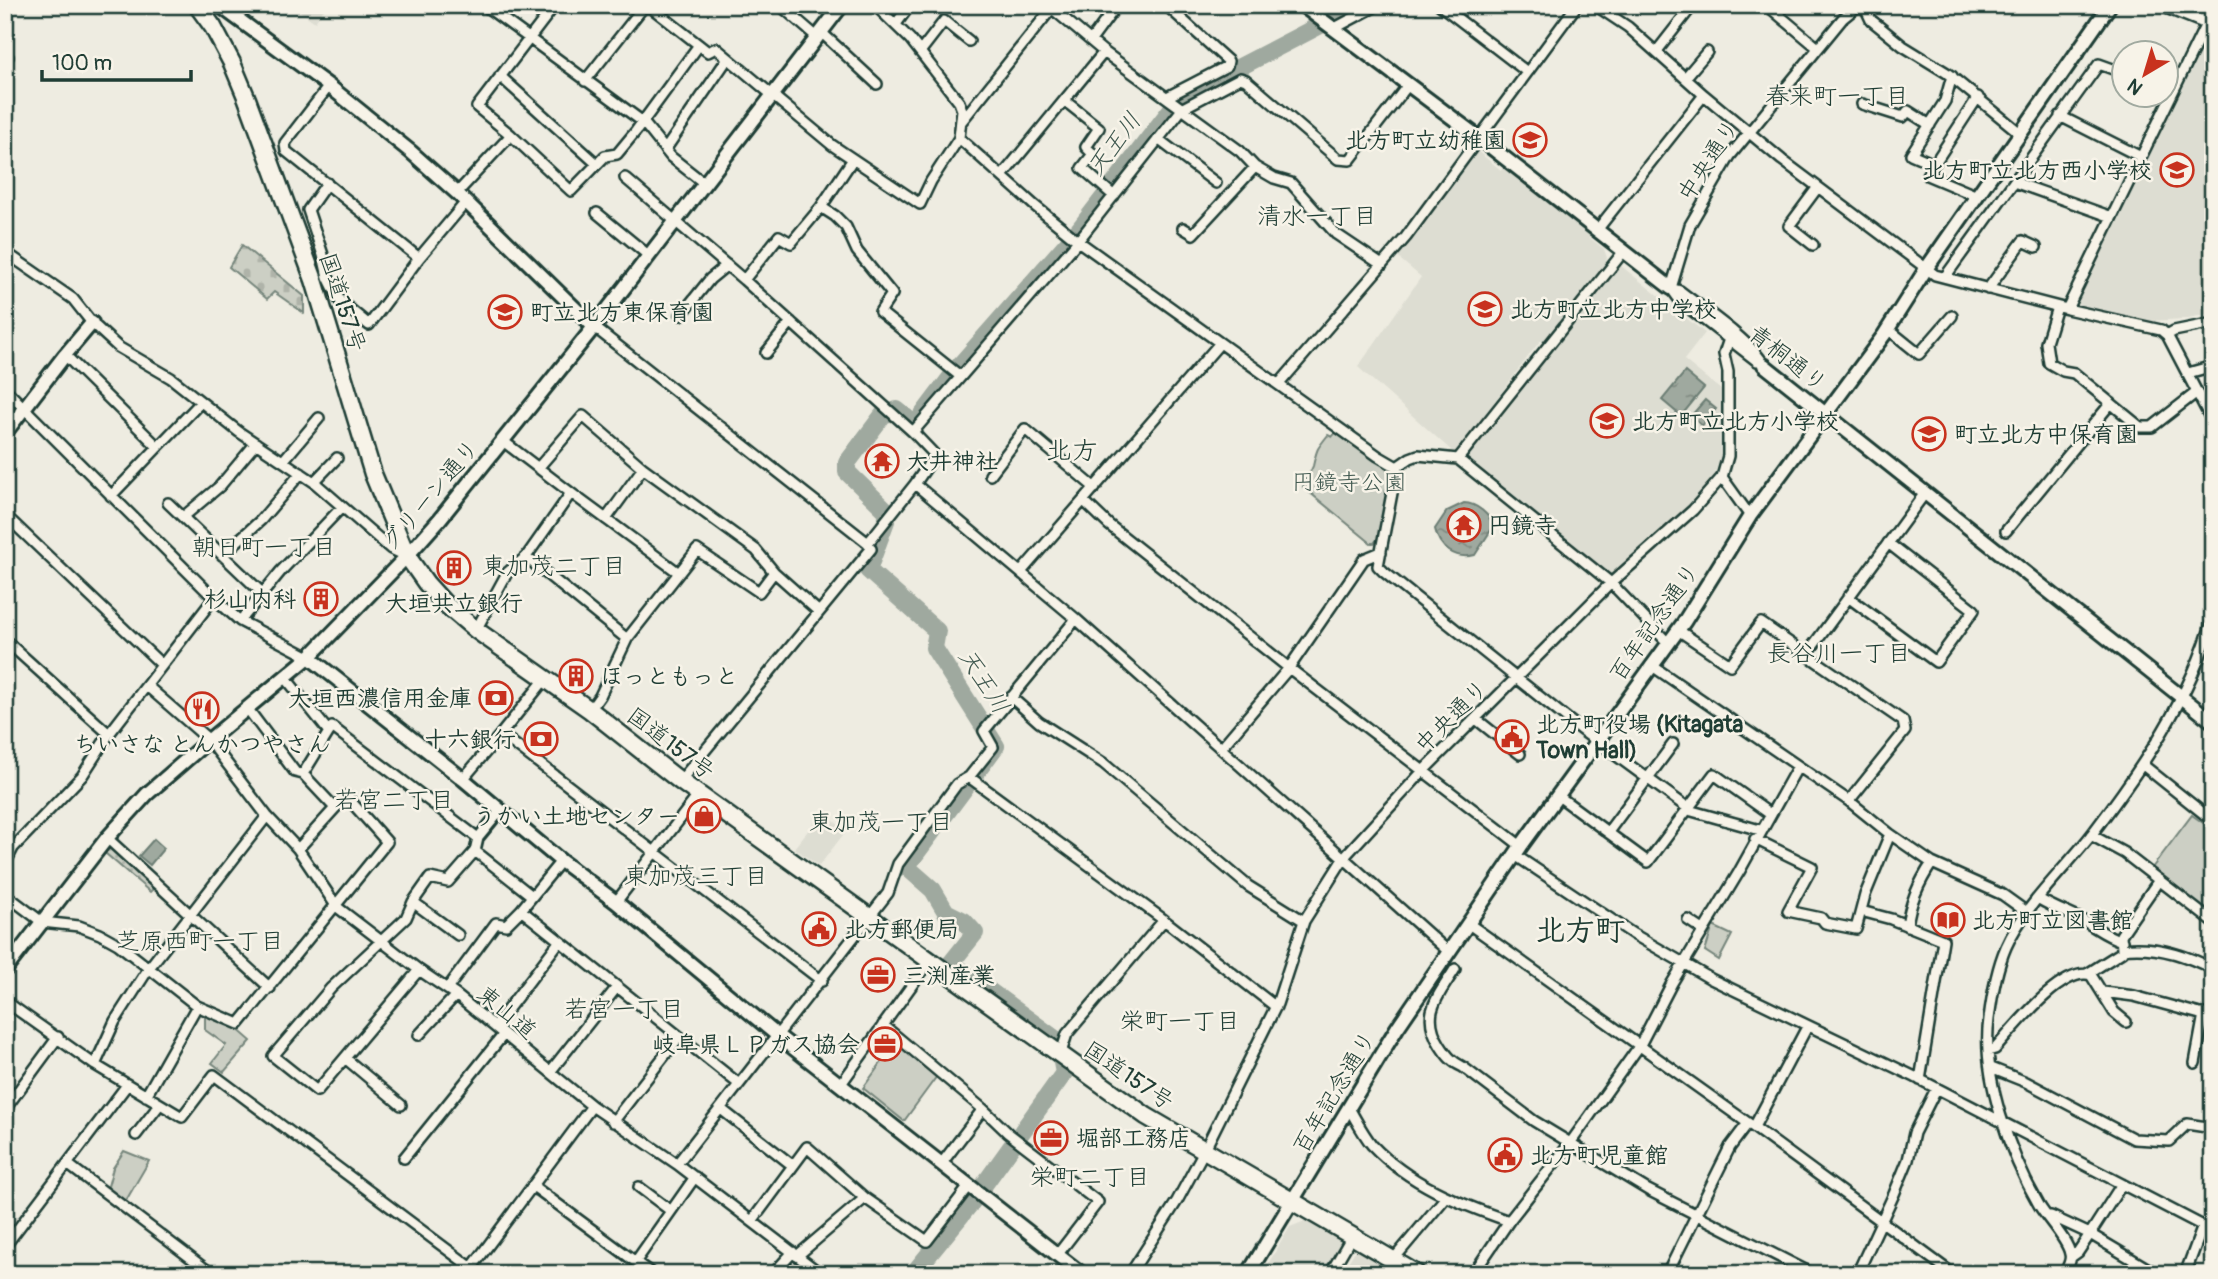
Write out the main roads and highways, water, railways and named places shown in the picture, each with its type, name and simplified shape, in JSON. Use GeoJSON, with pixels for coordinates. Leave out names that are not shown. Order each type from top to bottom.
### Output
{"type":"FeatureCollection","features":[{"type":"Feature","properties":{"kind":"highway","name":"国道157号"},"geometry":{"type":"LineString","coordinates":[[197,5],[213,27],[247,99],[314,280],[373,474],[407,556],[444,603],[477,630],[590,710],[680,781],[1146,1116],[1417,1274]]}},
{"type":"Feature","properties":{"kind":"main road"},"geometry":{"type":"LineString","coordinates":[[2165,5],[2211,18]]}},
{"type":"Feature","properties":{"kind":"main road"},"geometry":{"type":"LineString","coordinates":[[2204,5],[2211,18]]}},
{"type":"Feature","properties":{"kind":"water"},"geometry":{"type":"Polygon","coordinates":[[[1685,372],[1704,388],[1681,416],[1662,400],[1685,372]]]}},
{"type":"Feature","properties":{"kind":"water"},"geometry":{"type":"Polygon","coordinates":[[[1705,400],[1716,409],[1702,426],[1691,416],[1705,400]]]}},
{"type":"Feature","properties":{"kind":"water"},"geometry":{"type":"Polygon","coordinates":[[[1464,503],[1482,510],[1493,527],[1475,555],[1468,556],[1455,554],[1444,547],[1435,529],[1447,511],[1464,503]]]}},
{"type":"Feature","properties":{"kind":"water"},"geometry":{"type":"Polygon","coordinates":[[[154,839],[164,848],[150,865],[139,856],[154,839]]]}},
{"type":"Feature","properties":{"kind":"waterway","name":"天王川"},"geometry":{"type":"LineString","coordinates":[[913,1274],[971,1203],[1064,1073],[1058,1041],[951,963],[975,933],[964,921],[946,912],[933,890],[909,869],[909,863],[996,746],[934,648],[937,631],[868,570],[889,513],[847,472],[847,463],[883,415],[897,410],[915,425],[961,364],[1078,231],[1180,98],[1359,5]]}},
{"type":"Feature","properties":{"kind":"place","name":"北方町立幼稚園"},"geometry":{"type":"Point","coordinates":[1530,140]}},
{"type":"Feature","properties":{"kind":"place","name":"北方町立北方西小学校"},"geometry":{"type":"Point","coordinates":[2177,170]}},
{"type":"Feature","properties":{"kind":"place","name":"北方町立北方中学校"},"geometry":{"type":"Point","coordinates":[1485,309]}},
{"type":"Feature","properties":{"kind":"place","name":"町立北方東保育園"},"geometry":{"type":"Point","coordinates":[505,312]}},
{"type":"Feature","properties":{"kind":"place","name":"北方町立北方小学校"},"geometry":{"type":"Point","coordinates":[1607,421]}},
{"type":"Feature","properties":{"kind":"place","name":"町立北方中保育園"},"geometry":{"type":"Point","coordinates":[1929,434]}},
{"type":"Feature","properties":{"kind":"place","name":"大井神社"},"geometry":{"type":"Point","coordinates":[882,461]}},
{"type":"Feature","properties":{"kind":"place","name":"円鏡寺"},"geometry":{"type":"Point","coordinates":[1464,525]}},
{"type":"Feature","properties":{"kind":"place","name":"大垣共立銀行"},"geometry":{"type":"Point","coordinates":[454,568]}},
{"type":"Feature","properties":{"kind":"place","name":"杉山内科"},"geometry":{"type":"Point","coordinates":[321,599]}},
{"type":"Feature","properties":{"kind":"place","name":"ほっともっと"},"geometry":{"type":"Point","coordinates":[576,676]}},
{"type":"Feature","properties":{"kind":"place","name":"大垣西濃信用金庫"},"geometry":{"type":"Point","coordinates":[496,698]}},
{"type":"Feature","properties":{"kind":"place","name":"ちいさな とんかつやさん"},"geometry":{"type":"Point","coordinates":[202,709]}},
{"type":"Feature","properties":{"kind":"place","name":"北方町役場 (Kitagata Town Hall)"},"geometry":{"type":"Point","coordinates":[1512,737]}},
{"type":"Feature","properties":{"kind":"place","name":"十六銀行"},"geometry":{"type":"Point","coordinates":[541,739]}},
{"type":"Feature","properties":{"kind":"place","name":"うかい土地センター"},"geometry":{"type":"Point","coordinates":[704,816]}},
{"type":"Feature","properties":{"kind":"place","name":"北方町立図書館"},"geometry":{"type":"Point","coordinates":[1948,920]}},
{"type":"Feature","properties":{"kind":"place","name":"北方郵便局"},"geometry":{"type":"Point","coordinates":[819,929]}},
{"type":"Feature","properties":{"kind":"place","name":"三渕産業"},"geometry":{"type":"Point","coordinates":[878,975]}},
{"type":"Feature","properties":{"kind":"place","name":"岐阜県ＬＰガス協会"},"geometry":{"type":"Point","coordinates":[885,1044]}},
{"type":"Feature","properties":{"kind":"place","name":"堀部工務店"},"geometry":{"type":"Point","coordinates":[1051,1138]}},
{"type":"Feature","properties":{"kind":"place","name":"北方町児童館"},"geometry":{"type":"Point","coordinates":[1505,1155]}},
{"type":"Feature","properties":{"kind":"district","name":"春来町一丁目"},"geometry":{"type":"Point","coordinates":[1837,96]}},
{"type":"Feature","properties":{"kind":"district","name":"清水一丁目"},"geometry":{"type":"Point","coordinates":[1317,216]}},
{"type":"Feature","properties":{"kind":"district","name":"北方"},"geometry":{"type":"Point","coordinates":[1072,450]}},
{"type":"Feature","properties":{"kind":"district","name":"朝日町一丁目"},"geometry":{"type":"Point","coordinates":[264,547]}},
{"type":"Feature","properties":{"kind":"district","name":"東加茂二丁目"},"geometry":{"type":"Point","coordinates":[554,566]}},
{"type":"Feature","properties":{"kind":"district","name":"長谷川一丁目"},"geometry":{"type":"Point","coordinates":[1839,653]}},
{"type":"Feature","properties":{"kind":"district","name":"若宮二丁目"},"geometry":{"type":"Point","coordinates":[394,800]}},
{"type":"Feature","properties":{"kind":"district","name":"東加茂一丁目"},"geometry":{"type":"Point","coordinates":[881,822]}},
{"type":"Feature","properties":{"kind":"district","name":"東加茂三丁目"},"geometry":{"type":"Point","coordinates":[696,876]}},
{"type":"Feature","properties":{"kind":"district","name":"北方町"},"geometry":{"type":"Point","coordinates":[1580,930]}},
{"type":"Feature","properties":{"kind":"district","name":"芝原西町一丁目"},"geometry":{"type":"Point","coordinates":[200,941]}},
{"type":"Feature","properties":{"kind":"district","name":"若宮一丁目"},"geometry":{"type":"Point","coordinates":[624,1009]}},
{"type":"Feature","properties":{"kind":"district","name":"栄町一丁目"},"geometry":{"type":"Point","coordinates":[1180,1021]}},
{"type":"Feature","properties":{"kind":"district","name":"栄町二丁目"},"geometry":{"type":"Point","coordinates":[1090,1177]}},
{"type":"Feature","properties":{"kind":"park label","name":"円鏡寺公園"},"geometry":{"type":"Point","coordinates":[1349,482]}}]}
